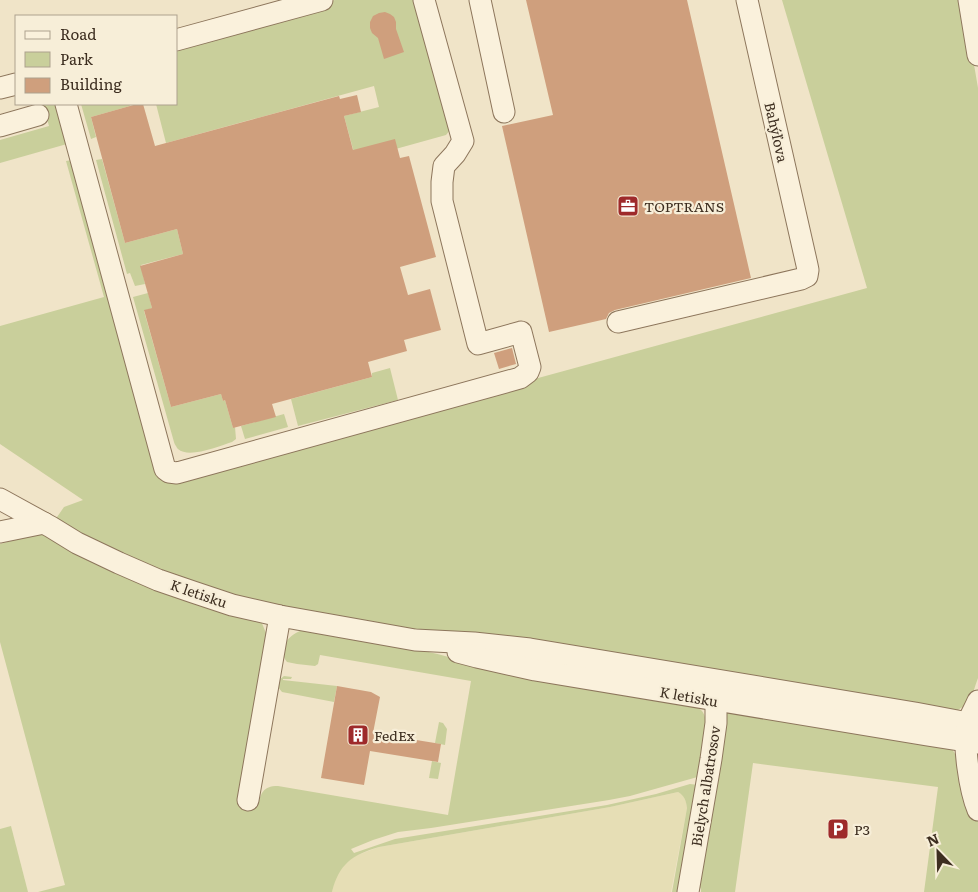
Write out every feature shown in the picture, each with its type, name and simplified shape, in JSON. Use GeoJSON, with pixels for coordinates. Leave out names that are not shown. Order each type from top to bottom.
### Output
{"type":"FeatureCollection","features":[{"type":"Feature","properties":{"kind":"street"},"geometry":{"type":"LineString","coordinates":[[178,39],[322,0]]}},
{"type":"Feature","properties":{"kind":"street"},"geometry":{"type":"LineString","coordinates":[[66,105],[165,469],[169,472],[177,473],[520,378],[528,372],[530,367],[521,332],[478,344],[442,201],[444,166],[463,141],[424,0]]}},
{"type":"Feature","properties":{"kind":"street"},"geometry":{"type":"LineString","coordinates":[[480,0],[504,112]]}},
{"type":"Feature","properties":{"kind":"street","name":"Bahýľova"},"geometry":{"type":"LineString","coordinates":[[618,322],[801,279],[806,276],[807,265],[747,0]]}},
{"type":"Feature","properties":{"kind":"street"},"geometry":{"type":"LineString","coordinates":[[969,0],[978,55]]}},
{"type":"Feature","properties":{"kind":"street"},"geometry":{"type":"LineString","coordinates":[[0,88],[15,84]]}},
{"type":"Feature","properties":{"kind":"street"},"geometry":{"type":"LineString","coordinates":[[0,126],[38,115]]}},
{"type":"Feature","properties":{"kind":"street","name":"K letisku"},"geometry":{"type":"LineString","coordinates":[[1,502],[44,523],[77,543],[119,563],[158,580],[232,605],[280,616],[415,640],[474,643],[530,649],[718,690],[973,733]]}},
{"type":"Feature","properties":{"kind":"street"},"geometry":{"type":"LineString","coordinates":[[0,532],[44,523]]}},
{"type":"Feature","properties":{"kind":"street"},"geometry":{"type":"LineString","coordinates":[[248,800],[280,616]]}},
{"type":"Feature","properties":{"kind":"street","name":"Bielych albatrosov"},"geometry":{"type":"LineString","coordinates":[[688,892],[711,760],[718,690]]}},
{"type":"Feature","properties":{"kind":"street"},"geometry":{"type":"LineString","coordinates":[[978,701],[968,766],[978,810]]}},
{"type":"Feature","properties":{"kind":"shaded area"},"geometry":{"type":"Polygon","coordinates":[[[678,792],[683,795],[687,808],[671,892],[332,892],[335,878],[344,865],[355,856],[379,847],[610,807],[678,792]]]}},
{"type":"Feature","properties":{"kind":"green space"},"geometry":{"type":"Polygon","coordinates":[[[335,0],[419,0],[451,129],[446,135],[356,160],[344,116],[379,107],[374,86],[166,143],[156,105],[178,105],[178,43],[335,0]]]}},
{"type":"Feature","properties":{"kind":"green space"},"geometry":{"type":"Polygon","coordinates":[[[782,0],[963,0],[978,88],[978,678],[969,700],[958,710],[427,633],[247,599],[165,572],[93,541],[55,520],[64,507],[83,500],[0,444],[0,326],[104,297],[66,161],[78,159],[165,480],[867,288],[782,0]]]}},
{"type":"Feature","properties":{"kind":"green space"},"geometry":{"type":"Polygon","coordinates":[[[43,105],[63,105],[74,142],[0,163],[0,140],[49,126],[43,105]]]}},
{"type":"Feature","properties":{"kind":"green space"},"geometry":{"type":"Polygon","coordinates":[[[81,105],[130,105],[91,117],[96,137],[91,139],[81,105]]]}},
{"type":"Feature","properties":{"kind":"green space"},"geometry":{"type":"Polygon","coordinates":[[[102,159],[125,243],[177,229],[183,254],[141,265],[145,284],[135,286],[130,273],[127,274],[96,160],[102,159]]]}},
{"type":"Feature","properties":{"kind":"green space"},"geometry":{"type":"Polygon","coordinates":[[[148,293],[152,308],[144,311],[171,407],[221,394],[223,401],[225,400],[233,428],[235,427],[236,439],[232,442],[204,451],[189,453],[178,449],[174,443],[133,297],[148,293]]]}},
{"type":"Feature","properties":{"kind":"green space"},"geometry":{"type":"Polygon","coordinates":[[[390,368],[398,400],[298,426],[291,399],[372,377],[372,373],[390,368]]]}},
{"type":"Feature","properties":{"kind":"green space"},"geometry":{"type":"Polygon","coordinates":[[[284,414],[288,427],[245,439],[241,426],[284,414]]]}},
{"type":"Feature","properties":{"kind":"green space"},"geometry":{"type":"Polygon","coordinates":[[[43,534],[261,621],[266,633],[240,804],[257,807],[265,789],[278,786],[448,815],[471,681],[320,655],[318,664],[315,666],[287,662],[283,651],[284,646],[295,633],[306,629],[400,646],[456,659],[696,706],[705,717],[707,733],[701,776],[609,800],[398,832],[351,849],[354,853],[395,839],[607,805],[690,784],[699,785],[682,892],[672,892],[687,808],[685,799],[678,792],[610,807],[379,847],[361,853],[348,862],[338,874],[332,892],[38,892],[65,885],[0,642],[0,544],[43,534]]]}},
{"type":"Feature","properties":{"kind":"green space"},"geometry":{"type":"Polygon","coordinates":[[[284,676],[292,677],[291,679],[283,680],[337,686],[334,702],[282,692],[278,687],[279,680],[284,676]]]}},
{"type":"Feature","properties":{"kind":"green space"},"geometry":{"type":"Polygon","coordinates":[[[724,709],[952,749],[957,757],[974,816],[978,820],[978,892],[924,892],[938,787],[753,763],[735,892],[701,892],[696,880],[724,709]]]}},
{"type":"Feature","properties":{"kind":"green space"},"geometry":{"type":"Polygon","coordinates":[[[439,722],[443,723],[447,729],[445,745],[435,743],[439,722]]]}},
{"type":"Feature","properties":{"kind":"green space"},"geometry":{"type":"Polygon","coordinates":[[[432,761],[441,763],[438,779],[429,778],[432,761]]]}},
{"type":"Feature","properties":{"kind":"green space"},"geometry":{"type":"Polygon","coordinates":[[[11,826],[28,892],[0,892],[0,829],[11,826]]]}},
{"type":"Feature","properties":{"kind":"building"},"geometry":{"type":"Polygon","coordinates":[[[526,0],[687,0],[751,278],[615,310],[609,313],[606,319],[549,332],[502,126],[553,115],[526,0]]]}},
{"type":"Feature","properties":{"kind":"building"},"geometry":{"type":"Polygon","coordinates":[[[385,12],[394,17],[404,52],[384,59],[378,38],[372,33],[370,28],[370,22],[373,16],[385,12]]]}},
{"type":"Feature","properties":{"kind":"building"},"geometry":{"type":"Polygon","coordinates":[[[357,95],[361,112],[344,116],[353,150],[395,139],[400,158],[409,156],[436,257],[400,267],[408,295],[430,289],[441,330],[404,340],[407,351],[368,362],[372,377],[272,404],[276,417],[233,428],[225,400],[223,401],[221,394],[171,407],[144,310],[152,308],[140,266],[183,254],[177,229],[125,243],[91,117],[133,105],[143,105],[155,146],[339,96],[340,99],[357,95]]]}},
{"type":"Feature","properties":{"kind":"building"},"geometry":{"type":"Polygon","coordinates":[[[512,348],[516,364],[499,369],[494,353],[512,348]]]}},
{"type":"Feature","properties":{"kind":"building","name":"FedEx"},"geometry":{"type":"Polygon","coordinates":[[[337,686],[371,692],[380,697],[373,733],[441,744],[438,762],[370,751],[364,785],[321,778],[337,686]]]}},
{"type":"Feature","properties":{"kind":"place","name":"TOPTRANS"},"geometry":{"type":"Point","coordinates":[628,206]}},
{"type":"Feature","properties":{"kind":"place","name":"FedEx"},"geometry":{"type":"Point","coordinates":[358,735]}},
{"type":"Feature","properties":{"kind":"place","name":"P3"},"geometry":{"type":"Point","coordinates":[838,829]}}]}
